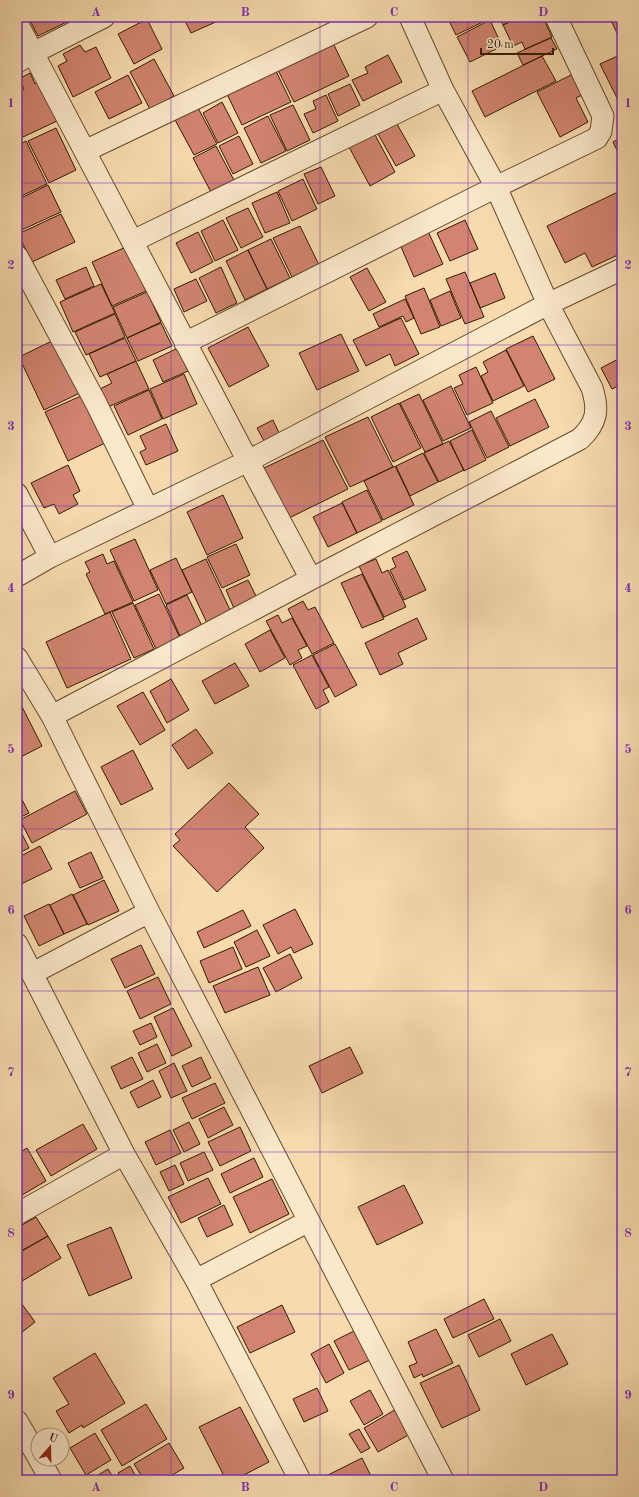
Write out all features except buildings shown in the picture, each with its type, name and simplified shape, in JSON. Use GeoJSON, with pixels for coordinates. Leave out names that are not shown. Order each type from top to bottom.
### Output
{"type":"FeatureCollection","features":[{"type":"Feature","properties":{"kind":"street"},"geometry":{"type":"LineString","coordinates":[[25,58],[104,17]]}},
{"type":"Feature","properties":{"kind":"street"},"geometry":{"type":"LineString","coordinates":[[85,151],[367,17]]}},
{"type":"Feature","properties":{"kind":"street"},"geometry":{"type":"LineString","coordinates":[[52,716],[580,439],[591,429],[596,413],[596,401],[592,388],[548,304],[496,187],[443,90],[410,17]]}},
{"type":"Feature","properties":{"kind":"street"},"geometry":{"type":"LineString","coordinates":[[186,343],[496,187],[597,138],[601,131],[603,116],[556,17]]}},
{"type":"Feature","properties":{"kind":"street"},"geometry":{"type":"LineString","coordinates":[[17,23],[25,58],[85,151],[311,579]]}},
{"type":"Feature","properties":{"kind":"street"},"geometry":{"type":"LineString","coordinates":[[133,241],[443,90]]}},
{"type":"Feature","properties":{"kind":"street"},"geometry":{"type":"LineString","coordinates":[[17,256],[96,403],[148,509]]}},
{"type":"Feature","properties":{"kind":"street"},"geometry":{"type":"LineString","coordinates":[[17,576],[50,557],[248,460],[548,304],[622,269]]}},
{"type":"Feature","properties":{"kind":"street"},"geometry":{"type":"LineString","coordinates":[[17,494],[50,557]]}},
{"type":"Feature","properties":{"kind":"street"},"geometry":{"type":"LineString","coordinates":[[17,658],[52,716],[149,912],[443,1480]]}},
{"type":"Feature","properties":{"kind":"street"},"geometry":{"type":"LineString","coordinates":[[33,973],[149,912]]}},
{"type":"Feature","properties":{"kind":"street"},"geometry":{"type":"LineString","coordinates":[[17,944],[124,1154],[196,1280],[300,1480]]}},
{"type":"Feature","properties":{"kind":"street"},"geometry":{"type":"LineString","coordinates":[[17,1214],[124,1154]]}},
{"type":"Feature","properties":{"kind":"street"},"geometry":{"type":"LineString","coordinates":[[196,1280],[309,1221]]}},
{"type":"Feature","properties":{"kind":"street"},"geometry":{"type":"LineString","coordinates":[[17,1421],[30,1443]]}},
{"type":"Feature","properties":{"kind":"street"},"geometry":{"type":"LineString","coordinates":[[44,1467],[51,1480]]}}]}
